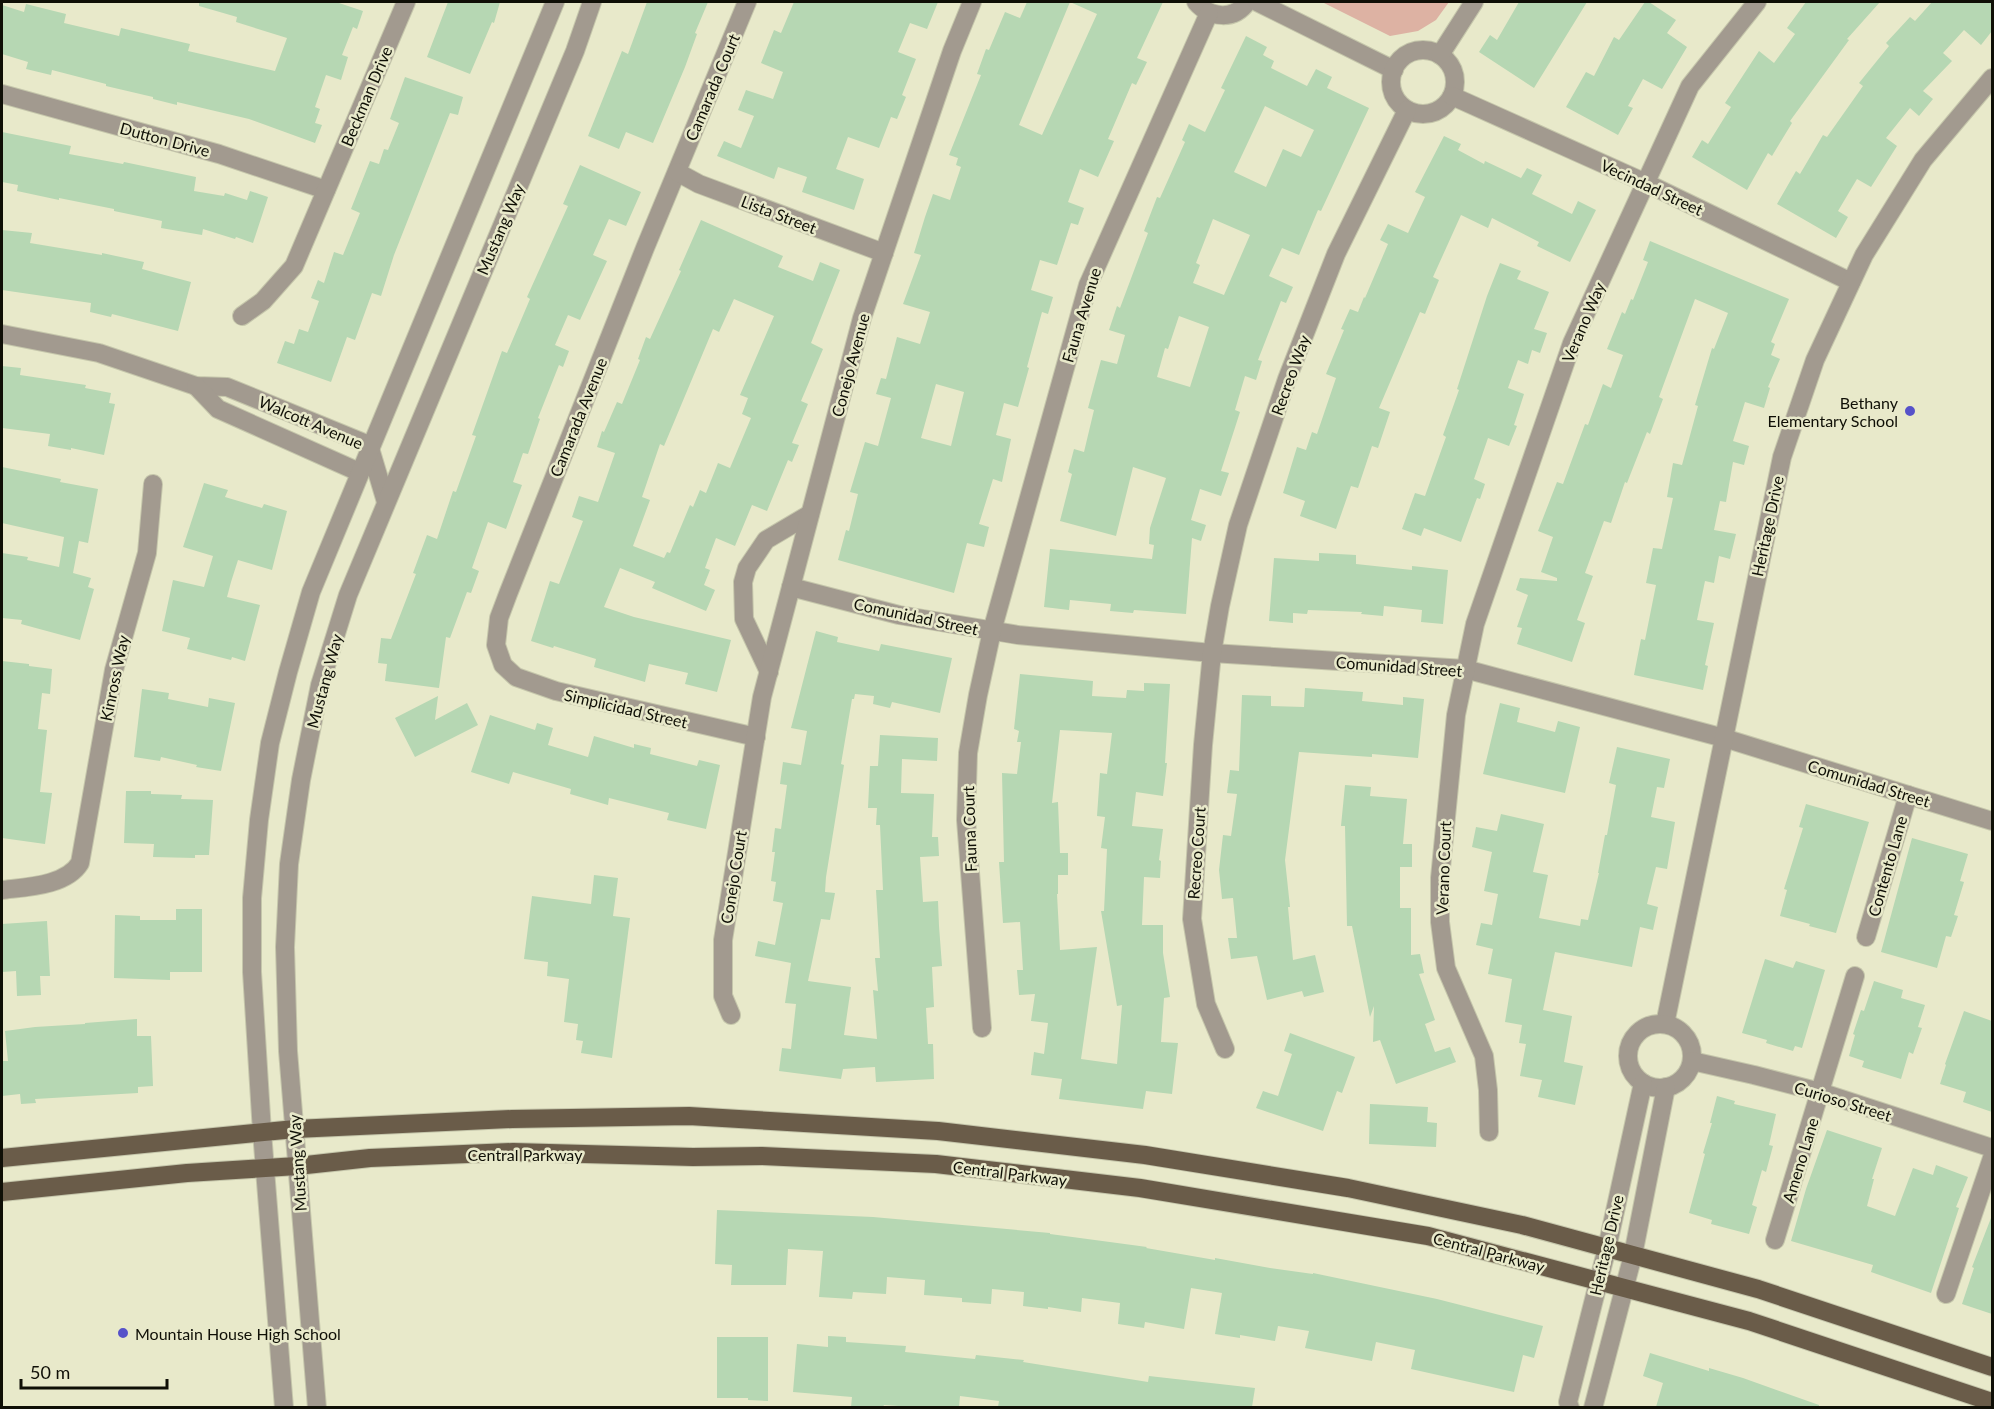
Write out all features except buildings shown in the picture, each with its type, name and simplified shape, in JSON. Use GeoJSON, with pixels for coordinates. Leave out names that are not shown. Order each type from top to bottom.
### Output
{"type":"FeatureCollection","features":[{"type":"Feature","properties":{"kind":"main road","name":"Central Parkway"},"geometry":{"type":"LineString","coordinates":[[2,1158],[295,1129],[512,1119],[689,1116],[938,1131],[1145,1155],[1348,1188],[1522,1226],[1758,1289],[1992,1367]]}},
{"type":"Feature","properties":{"kind":"main road","name":"Central Parkway"},"geometry":{"type":"LineString","coordinates":[[2,1192],[187,1173],[297,1166],[370,1158],[513,1152],[762,1156],[936,1164],[1140,1188],[1428,1236],[1749,1321],[1992,1402]]}},
{"type":"Feature","properties":{"kind":"street","name":"Beckman Drive"},"geometry":{"type":"LineString","coordinates":[[242,316],[262,301],[294,266],[406,2]]}},
{"type":"Feature","properties":{"kind":"street","name":"Mustang Way"},"geometry":{"type":"LineString","coordinates":[[284,1407],[252,972],[252,898],[259,820],[269,754],[288,672],[311,592],[555,2]]}},
{"type":"Feature","properties":{"kind":"street","name":"Mustang Way"},"geometry":{"type":"LineString","coordinates":[[317,1407],[288,1051],[285,947],[290,864],[301,780],[320,685],[348,595],[574,51],[592,2]]}},
{"type":"Feature","properties":{"kind":"street","name":"Camarada Court"},"geometry":{"type":"LineString","coordinates":[[677,172],[747,2]]}},
{"type":"Feature","properties":{"kind":"street","name":"Conejo Avenue"},"geometry":{"type":"LineString","coordinates":[[756,737],[762,697],[862,318],[952,51],[972,2]]}},
{"type":"Feature","properties":{"kind":"street"},"geometry":{"type":"LineString","coordinates":[[1203,7],[1218,15],[1228,15],[1247,2]]}},
{"type":"Feature","properties":{"kind":"street"},"geometry":{"type":"LineString","coordinates":[[1257,2],[1394,69]]}},
{"type":"Feature","properties":{"kind":"street"},"geometry":{"type":"LineString","coordinates":[[1440,55],[1474,2]]}},
{"type":"Feature","properties":{"kind":"street","name":"Verano Way"},"geometry":{"type":"LineString","coordinates":[[1465,669],[1474,624],[1572,343],[1690,86],[1757,2]]}},
{"type":"Feature","properties":{"kind":"street","name":"Fauna Avenue"},"geometry":{"type":"LineString","coordinates":[[992,631],[1088,285],[1203,7]]}},
{"type":"Feature","properties":{"kind":"street"},"geometry":{"type":"LineString","coordinates":[[1430,51],[1440,55],[1452,69],[1455,87],[1452,96],[1438,111],[1417,114],[1407,110],[1395,97],[1392,88],[1394,69],[1408,54],[1430,51]]}},
{"type":"Feature","properties":{"kind":"street","name":"Heritage Drive"},"geometry":{"type":"LineString","coordinates":[[1665,1024],[1782,457],[1815,360],[1864,255],[1923,160],[1992,78]]}},
{"type":"Feature","properties":{"kind":"street","name":"Dutton Drive"},"geometry":{"type":"LineString","coordinates":[[2,94],[219,154],[326,190]]}},
{"type":"Feature","properties":{"kind":"street","name":"Vecindad Street"},"geometry":{"type":"LineString","coordinates":[[1452,96],[1646,183],[1851,282]]}},
{"type":"Feature","properties":{"kind":"street","name":"Recreo Way"},"geometry":{"type":"LineString","coordinates":[[1212,653],[1238,525],[1287,379],[1335,254],[1407,110]]}},
{"type":"Feature","properties":{"kind":"street","name":"Lista Street"},"geometry":{"type":"LineString","coordinates":[[677,172],[699,184],[884,253]]}},
{"type":"Feature","properties":{"kind":"street","name":"Camarada Avenue"},"geometry":{"type":"LineString","coordinates":[[503,665],[496,645],[499,618],[677,172]]}},
{"type":"Feature","properties":{"kind":"street","name":"Walcott Avenue"},"geometry":{"type":"LineString","coordinates":[[2,334],[99,353],[196,386],[227,387],[370,446],[386,502]]}},
{"type":"Feature","properties":{"kind":"street","name":"Walcott Avenue"},"geometry":{"type":"LineString","coordinates":[[196,386],[218,409],[359,472]]}},
{"type":"Feature","properties":{"kind":"street","name":"Kinross Way"},"geometry":{"type":"LineString","coordinates":[[2,890],[52,882],[75,871],[80,863],[114,670],[147,553],[153,484]]}},
{"type":"Feature","properties":{"kind":"street"},"geometry":{"type":"LineString","coordinates":[[769,672],[744,619],[743,582],[747,568],[766,540],[810,514]]}},
{"type":"Feature","properties":{"kind":"street","name":"Comunidad Street"},"geometry":{"type":"LineString","coordinates":[[791,587],[899,615],[1018,635],[1212,653],[1465,669],[1724,738],[1992,821]]}},
{"type":"Feature","properties":{"kind":"street","name":"Fauna Court"},"geometry":{"type":"LineString","coordinates":[[982,1028],[966,820],[968,753],[992,631]]}},
{"type":"Feature","properties":{"kind":"street","name":"Recreo Court"},"geometry":{"type":"LineString","coordinates":[[1212,653],[1203,745],[1192,919],[1206,1004],[1225,1049]]}},
{"type":"Feature","properties":{"kind":"street","name":"Simplicidad Street"},"geometry":{"type":"LineString","coordinates":[[503,665],[516,677],[556,691],[756,737]]}},
{"type":"Feature","properties":{"kind":"street","name":"Verano Court"},"geometry":{"type":"LineString","coordinates":[[1465,669],[1456,715],[1447,791],[1440,878],[1440,922],[1446,968],[1484,1056],[1489,1132]]}},
{"type":"Feature","properties":{"kind":"street","name":"Conejo Court"},"geometry":{"type":"LineString","coordinates":[[731,1015],[723,996],[723,939],[756,737]]}},
{"type":"Feature","properties":{"kind":"street","name":"Contento Lane"},"geometry":{"type":"LineString","coordinates":[[1866,937],[1908,795]]}},
{"type":"Feature","properties":{"kind":"street","name":"Ameno Lane"},"geometry":{"type":"LineString","coordinates":[[1775,1240],[1854,976]]}},
{"type":"Feature","properties":{"kind":"street"},"geometry":{"type":"LineString","coordinates":[[1654,1024],[1665,1024],[1683,1033],[1689,1041],[1692,1061],[1686,1075],[1673,1085],[1655,1087],[1643,1083],[1636,1077],[1630,1067],[1628,1056],[1635,1035],[1654,1024]]}},
{"type":"Feature","properties":{"kind":"street","name":"Curioso Street"},"geometry":{"type":"LineString","coordinates":[[1692,1061],[1820,1092],[1992,1148]]}},
{"type":"Feature","properties":{"kind":"street","name":"Heritage Drive"},"geometry":{"type":"LineString","coordinates":[[1570,1407],[1568,1402],[1607,1248],[1643,1083]]}},
{"type":"Feature","properties":{"kind":"street","name":"Heritage Drive"},"geometry":{"type":"LineString","coordinates":[[1593,1407],[1633,1255],[1666,1087]]}},
{"type":"Feature","properties":{"kind":"street"},"geometry":{"type":"LineString","coordinates":[[1946,1294],[1992,1158]]}},
{"type":"Feature","properties":{"kind":"shaded area"},"geometry":{"type":"Polygon","coordinates":[[[1322,2],[1449,2],[1436,20],[1418,31],[1390,36],[1322,2]]]}},
{"type":"Feature","properties":{"kind":"place","name":"Bethany Elementary School"},"geometry":{"type":"Point","coordinates":[1910,411]}},
{"type":"Feature","properties":{"kind":"place","name":"Mountain House High School"},"geometry":{"type":"Point","coordinates":[123,1333]}}]}
